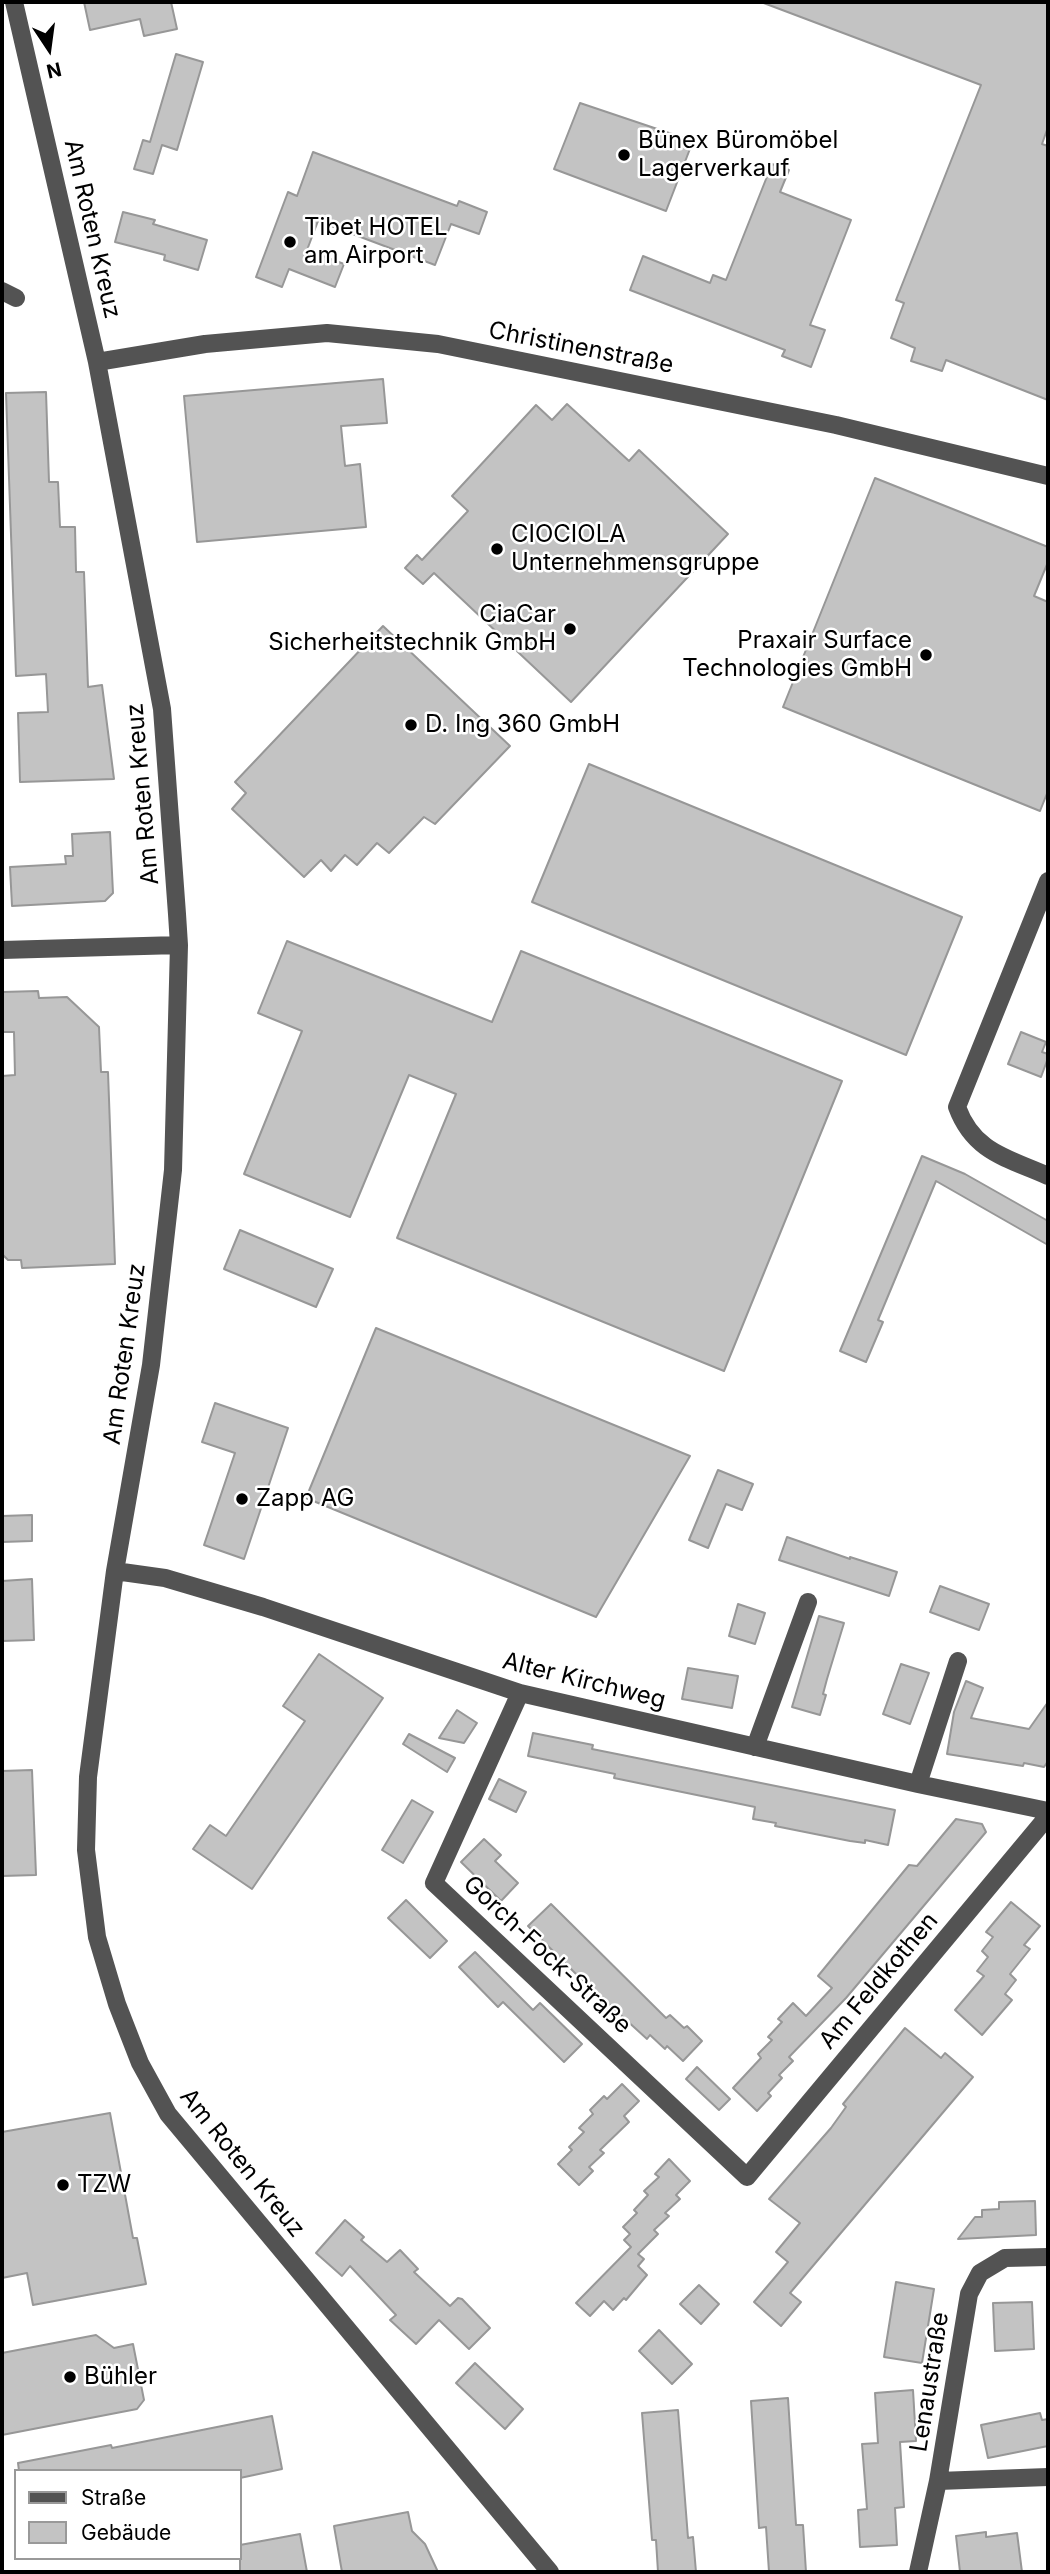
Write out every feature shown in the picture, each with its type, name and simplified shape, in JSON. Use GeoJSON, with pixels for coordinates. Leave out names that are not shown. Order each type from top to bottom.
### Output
{"type":"FeatureCollection","features":[{"type":"Feature","properties":{"kind":"street","name":"Am Roten Kreuz"},"geometry":{"type":"LineString","coordinates":[[14,2],[97,362],[162,709],[179,945],[173,1170],[150,1365],[115,1571],[88,1776],[86,1850],[97,1937],[117,2004],[140,2063],[168,2114],[550,2572]]}},
{"type":"Feature","properties":{"kind":"street","name":"Christinenstraße"},"geometry":{"type":"LineString","coordinates":[[97,362],[205,344],[327,333],[438,344],[836,425],[1048,476]]}},
{"type":"Feature","properties":{"kind":"street"},"geometry":{"type":"LineString","coordinates":[[1048,881],[957,1107],[970,1134],[988,1149],[1048,1176]]}},
{"type":"Feature","properties":{"kind":"street"},"geometry":{"type":"LineString","coordinates":[[2,950],[179,945]]}},
{"type":"Feature","properties":{"kind":"street","name":"Alter Kirchweg"},"geometry":{"type":"LineString","coordinates":[[115,1571],[165,1578],[264,1607],[520,1693],[1048,1811]]}},
{"type":"Feature","properties":{"kind":"street"},"geometry":{"type":"LineString","coordinates":[[755,1747],[808,1602]]}},
{"type":"Feature","properties":{"kind":"street"},"geometry":{"type":"LineString","coordinates":[[918,1784],[958,1661]]}},
{"type":"Feature","properties":{"kind":"street","name":"Gorch-Fock-Straße"},"geometry":{"type":"LineString","coordinates":[[520,1693],[434,1883],[747,2177]]}},
{"type":"Feature","properties":{"kind":"street","name":"Am Feldkothen"},"geometry":{"type":"LineString","coordinates":[[747,2177],[1048,1816]]}},
{"type":"Feature","properties":{"kind":"street","name":"Lenaustraße"},"geometry":{"type":"LineString","coordinates":[[918,2572],[938,2480],[969,2294],[980,2273],[1005,2258],[1048,2257]]}},
{"type":"Feature","properties":{"kind":"street"},"geometry":{"type":"LineString","coordinates":[[938,2480],[1048,2477]]}},
{"type":"Feature","properties":{"kind":"building"},"geometry":{"type":"Polygon","coordinates":[[[84,2],[171,2],[177,29],[144,36],[140,19],[90,30],[84,2]]]}},
{"type":"Feature","properties":{"kind":"building"},"geometry":{"type":"Polygon","coordinates":[[[761,2],[1048,2],[1048,127],[1042,144],[1048,146],[1048,400],[946,360],[942,371],[911,361],[915,348],[891,338],[904,303],[896,300],[981,85],[761,2]]]}},
{"type":"Feature","properties":{"kind":"building"},"geometry":{"type":"Polygon","coordinates":[[[176,54],[203,62],[177,150],[162,145],[153,174],[134,169],[143,140],[150,142],[176,54]]]}},
{"type":"Feature","properties":{"kind":"building","name":"Bünex Büromöbel Lagerverkauf"},"geometry":{"type":"Polygon","coordinates":[[[580,103],[693,141],[666,211],[554,169],[580,103]]]}},
{"type":"Feature","properties":{"kind":"building"},"geometry":{"type":"Polygon","coordinates":[[[313,152],[457,206],[459,201],[487,212],[479,234],[451,224],[435,265],[318,221],[307,250],[344,264],[335,287],[289,269],[282,287],[256,277],[288,192],[297,196],[313,152]]]}},
{"type":"Feature","properties":{"kind":"building"},"geometry":{"type":"Polygon","coordinates":[[[772,164],[789,170],[780,192],[851,220],[810,325],[825,330],[811,367],[782,356],[785,350],[630,290],[643,256],[710,283],[713,275],[726,280],[772,164]]]}},
{"type":"Feature","properties":{"kind":"building"},"geometry":{"type":"Polygon","coordinates":[[[123,212],[155,220],[153,224],[207,240],[198,270],[164,260],[165,255],[115,242],[123,212]]]}},
{"type":"Feature","properties":{"kind":"building"},"geometry":{"type":"Polygon","coordinates":[[[383,379],[387,423],[341,426],[345,466],[360,464],[366,527],[197,542],[184,396],[383,379]]]}},
{"type":"Feature","properties":{"kind":"building"},"geometry":{"type":"Polygon","coordinates":[[[46,392],[49,482],[58,482],[60,527],[75,527],[76,572],[84,572],[88,687],[102,685],[114,779],[20,782],[18,713],[48,712],[46,674],[16,676],[6,393],[46,392]]]}},
{"type":"Feature","properties":{"kind":"building"},"geometry":{"type":"Polygon","coordinates":[[[567,404],[629,461],[639,450],[728,534],[571,702],[434,573],[423,584],[405,568],[417,555],[422,560],[468,511],[452,496],[536,405],[552,420],[567,404]]]}},
{"type":"Feature","properties":{"kind":"building","name":"Praxair Surface Technologies GmbH"},"geometry":{"type":"Polygon","coordinates":[[[875,478],[1048,547],[1048,562],[1034,596],[1048,602],[1048,791],[1040,811],[783,707],[875,478]]]}},
{"type":"Feature","properties":{"kind":"building"},"geometry":{"type":"Polygon","coordinates":[[[383,626],[510,746],[435,824],[424,817],[389,853],[377,843],[357,865],[345,855],[331,871],[321,860],[304,877],[232,809],[246,793],[235,782],[383,626]]]}},
{"type":"Feature","properties":{"kind":"building"},"geometry":{"type":"Polygon","coordinates":[[[589,764],[962,917],[906,1055],[532,902],[589,764]]]}},
{"type":"Feature","properties":{"kind":"building"},"geometry":{"type":"Polygon","coordinates":[[[110,832],[113,893],[105,901],[12,906],[10,867],[66,864],[65,856],[73,856],[72,834],[110,832]]]}},
{"type":"Feature","properties":{"kind":"building"},"geometry":{"type":"Polygon","coordinates":[[[287,941],[492,1022],[521,951],[842,1081],[724,1371],[397,1238],[456,1094],[409,1075],[350,1217],[244,1174],[302,1031],[258,1013],[287,941]]]}},
{"type":"Feature","properties":{"kind":"building"},"geometry":{"type":"Polygon","coordinates":[[[38,991],[39,998],[67,997],[99,1027],[101,1072],[108,1072],[115,1264],[22,1268],[21,1260],[8,1260],[2,1254],[2,1076],[15,1075],[14,1032],[2,1032],[2,992],[38,991]]]}},
{"type":"Feature","properties":{"kind":"building"},"geometry":{"type":"Polygon","coordinates":[[[1021,1032],[1046,1042],[1042,1052],[1048,1054],[1048,1058],[1041,1077],[1008,1064],[1021,1032]]]}},
{"type":"Feature","properties":{"kind":"building"},"geometry":{"type":"Polygon","coordinates":[[[922,1156],[965,1174],[1048,1221],[1048,1245],[936,1181],[878,1320],[883,1322],[866,1362],[840,1351],[922,1156]]]}},
{"type":"Feature","properties":{"kind":"building"},"geometry":{"type":"Polygon","coordinates":[[[240,1230],[333,1269],[316,1307],[224,1269],[240,1230]]]}},
{"type":"Feature","properties":{"kind":"building"},"geometry":{"type":"Polygon","coordinates":[[[376,1328],[690,1456],[596,1617],[306,1498],[376,1328]]]}},
{"type":"Feature","properties":{"kind":"building","name":"Zapp AG"},"geometry":{"type":"Polygon","coordinates":[[[215,1403],[288,1428],[244,1559],[204,1545],[235,1453],[202,1442],[215,1403]]]}},
{"type":"Feature","properties":{"kind":"building"},"geometry":{"type":"Polygon","coordinates":[[[718,1470],[753,1484],[742,1510],[726,1504],[708,1548],[689,1540],[718,1470]]]}},
{"type":"Feature","properties":{"kind":"building"},"geometry":{"type":"Polygon","coordinates":[[[32,1515],[32,1541],[2,1542],[2,1516],[32,1515]]]}},
{"type":"Feature","properties":{"kind":"building"},"geometry":{"type":"Polygon","coordinates":[[[787,1537],[897,1572],[889,1596],[779,1560],[787,1537]]]}},
{"type":"Feature","properties":{"kind":"building"},"geometry":{"type":"Polygon","coordinates":[[[32,1579],[34,1640],[2,1641],[2,1581],[32,1579]]]}},
{"type":"Feature","properties":{"kind":"building"},"geometry":{"type":"Polygon","coordinates":[[[940,1586],[989,1604],[979,1630],[930,1612],[940,1586]]]}},
{"type":"Feature","properties":{"kind":"building"},"geometry":{"type":"Polygon","coordinates":[[[738,1604],[765,1613],[755,1644],[729,1636],[738,1604]]]}},
{"type":"Feature","properties":{"kind":"building"},"geometry":{"type":"Polygon","coordinates":[[[819,1616],[844,1623],[823,1694],[826,1695],[820,1715],[792,1707],[819,1616]]]}},
{"type":"Feature","properties":{"kind":"building"},"geometry":{"type":"Polygon","coordinates":[[[319,1654],[383,1698],[252,1889],[193,1849],[210,1825],[226,1836],[305,1721],[283,1706],[319,1654]]]}},
{"type":"Feature","properties":{"kind":"building"},"geometry":{"type":"Polygon","coordinates":[[[901,1664],[929,1673],[910,1724],[883,1714],[901,1664]]]}},
{"type":"Feature","properties":{"kind":"building"},"geometry":{"type":"Polygon","coordinates":[[[688,1668],[738,1676],[732,1708],[682,1699],[688,1668]]]}},
{"type":"Feature","properties":{"kind":"building"},"geometry":{"type":"Polygon","coordinates":[[[966,1681],[983,1688],[971,1718],[1029,1729],[1048,1702],[1048,1761],[1044,1767],[947,1754],[954,1712],[966,1681]]]}},
{"type":"Feature","properties":{"kind":"building"},"geometry":{"type":"Polygon","coordinates":[[[457,1710],[477,1723],[464,1743],[439,1738],[457,1710]]]}},
{"type":"Feature","properties":{"kind":"building"},"geometry":{"type":"Polygon","coordinates":[[[533,1733],[593,1745],[592,1749],[895,1810],[888,1845],[865,1840],[865,1843],[850,1841],[775,1826],[776,1823],[753,1819],[755,1807],[614,1778],[615,1774],[528,1756],[533,1733]]]}},
{"type":"Feature","properties":{"kind":"building"},"geometry":{"type":"Polygon","coordinates":[[[409,1734],[455,1758],[447,1772],[403,1744],[409,1734]]]}},
{"type":"Feature","properties":{"kind":"building"},"geometry":{"type":"Polygon","coordinates":[[[32,1770],[36,1875],[2,1876],[2,1771],[32,1770]]]}},
{"type":"Feature","properties":{"kind":"building"},"geometry":{"type":"Polygon","coordinates":[[[499,1779],[526,1792],[516,1812],[489,1799],[499,1779]]]}},
{"type":"Feature","properties":{"kind":"building"},"geometry":{"type":"Polygon","coordinates":[[[412,1800],[433,1812],[403,1863],[382,1850],[412,1800]]]}},
{"type":"Feature","properties":{"kind":"building"},"geometry":{"type":"Polygon","coordinates":[[[956,1819],[982,1824],[986,1832],[846,1998],[789,2057],[793,2061],[779,2075],[782,2078],[768,2093],[771,2096],[757,2111],[733,2088],[761,2058],[758,2054],[772,2040],[768,2037],[782,2022],[778,2019],[793,2003],[806,2016],[832,1988],[818,1976],[909,1865],[917,1866],[956,1819]]]}},
{"type":"Feature","properties":{"kind":"building"},"geometry":{"type":"Polygon","coordinates":[[[484,1839],[501,1855],[495,1861],[518,1883],[501,1901],[461,1862],[484,1839]]]}},
{"type":"Feature","properties":{"kind":"building"},"geometry":{"type":"Polygon","coordinates":[[[406,1900],[447,1941],[430,1958],[388,1918],[406,1900]]]}},
{"type":"Feature","properties":{"kind":"building"},"geometry":{"type":"Polygon","coordinates":[[[1011,1902],[1040,1926],[1024,1945],[1030,1949],[1010,1974],[1016,1980],[1005,1994],[1012,2000],[982,2035],[955,2010],[984,1976],[977,1971],[988,1957],[982,1951],[993,1937],[986,1932],[1011,1902]]]}},
{"type":"Feature","properties":{"kind":"building"},"geometry":{"type":"Polygon","coordinates":[[[551,1904],[666,2018],[670,2015],[684,2028],[687,2026],[702,2041],[683,2061],[650,2035],[647,2039],[528,1926],[551,1904]]]}},
{"type":"Feature","properties":{"kind":"building"},"geometry":{"type":"Polygon","coordinates":[[[475,1952],[533,2010],[540,2003],[582,2044],[564,2062],[503,2002],[498,2007],[459,1967],[475,1952]]]}},
{"type":"Feature","properties":{"kind":"building"},"geometry":{"type":"Polygon","coordinates":[[[905,2028],[941,2058],[945,2053],[973,2077],[790,2293],[801,2302],[781,2326],[754,2302],[788,2262],[776,2252],[800,2223],[769,2199],[831,2128],[846,2107],[843,2104],[905,2028]]]}},
{"type":"Feature","properties":{"kind":"building"},"geometry":{"type":"Polygon","coordinates":[[[697,2067],[730,2099],[719,2110],[686,2079],[697,2067]]]}},
{"type":"Feature","properties":{"kind":"building"},"geometry":{"type":"Polygon","coordinates":[[[622,2084],[639,2101],[624,2116],[629,2122],[600,2150],[604,2153],[589,2167],[593,2171],[579,2185],[558,2164],[572,2150],[569,2147],[584,2132],[579,2128],[593,2114],[590,2110],[604,2096],[607,2099],[622,2084]]]}},
{"type":"Feature","properties":{"kind":"building","name":"TZW"},"geometry":{"type":"Polygon","coordinates":[[[110,2113],[133,2238],[137,2238],[146,2284],[33,2305],[27,2273],[2,2278],[2,2132],[110,2113]]]}},
{"type":"Feature","properties":{"kind":"building"},"geometry":{"type":"Polygon","coordinates":[[[669,2159],[690,2181],[676,2195],[680,2199],[665,2213],[669,2216],[654,2230],[658,2234],[638,2254],[644,2259],[638,2266],[647,2275],[626,2300],[624,2298],[613,2310],[604,2301],[590,2316],[576,2303],[631,2247],[624,2240],[630,2234],[623,2227],[637,2213],[634,2210],[648,2195],[644,2191],[659,2177],[655,2174],[669,2159]]]}},
{"type":"Feature","properties":{"kind":"building"},"geometry":{"type":"Polygon","coordinates":[[[1035,2201],[1036,2235],[958,2239],[975,2217],[982,2217],[982,2210],[999,2209],[999,2202],[1035,2201]]]}},
{"type":"Feature","properties":{"kind":"building"},"geometry":{"type":"Polygon","coordinates":[[[345,2220],[364,2237],[361,2240],[387,2262],[400,2250],[418,2269],[414,2272],[450,2306],[458,2298],[462,2299],[490,2328],[469,2349],[439,2320],[416,2344],[390,2320],[396,2315],[350,2266],[342,2276],[316,2253],[345,2220]]]}},
{"type":"Feature","properties":{"kind":"building"},"geometry":{"type":"Polygon","coordinates":[[[896,2282],[934,2289],[922,2363],[884,2357],[896,2282]]]}},
{"type":"Feature","properties":{"kind":"building"},"geometry":{"type":"Polygon","coordinates":[[[699,2285],[719,2304],[701,2324],[680,2304],[699,2285]]]}},
{"type":"Feature","properties":{"kind":"building"},"geometry":{"type":"Polygon","coordinates":[[[1032,2302],[1034,2349],[995,2351],[993,2303],[1032,2302]]]}},
{"type":"Feature","properties":{"kind":"building"},"geometry":{"type":"Polygon","coordinates":[[[659,2330],[692,2364],[672,2384],[639,2351],[659,2330]]]}},
{"type":"Feature","properties":{"kind":"building","name":"Bühler"},"geometry":{"type":"Polygon","coordinates":[[[96,2335],[114,2348],[133,2344],[144,2400],[137,2409],[2,2435],[2,2353],[96,2335]]]}},
{"type":"Feature","properties":{"kind":"building"},"geometry":{"type":"Polygon","coordinates":[[[475,2363],[523,2409],[505,2429],[456,2383],[475,2363]]]}},
{"type":"Feature","properties":{"kind":"building"},"geometry":{"type":"Polygon","coordinates":[[[913,2390],[916,2441],[900,2442],[904,2507],[895,2508],[897,2545],[860,2547],[858,2510],[867,2509],[862,2444],[878,2443],[875,2393],[913,2390]]]}},
{"type":"Feature","properties":{"kind":"building"},"geometry":{"type":"Polygon","coordinates":[[[788,2398],[796,2525],[803,2525],[806,2572],[769,2572],[766,2527],[759,2528],[751,2401],[788,2398]]]}},
{"type":"Feature","properties":{"kind":"building"},"geometry":{"type":"Polygon","coordinates":[[[678,2410],[688,2538],[693,2537],[696,2572],[658,2572],[656,2540],[652,2540],[642,2413],[678,2410]]]}},
{"type":"Feature","properties":{"kind":"building"},"geometry":{"type":"Polygon","coordinates":[[[1040,2413],[1042,2420],[1048,2419],[1048,2446],[988,2458],[981,2425],[1040,2413]]]}},
{"type":"Feature","properties":{"kind":"building"},"geometry":{"type":"Polygon","coordinates":[[[272,2416],[282,2469],[242,2478],[242,2469],[19,2469],[18,2463],[111,2445],[112,2448],[272,2416]]]}},
{"type":"Feature","properties":{"kind":"building"},"geometry":{"type":"Polygon","coordinates":[[[408,2512],[412,2531],[425,2544],[438,2572],[342,2572],[334,2526],[408,2512]]]}},
{"type":"Feature","properties":{"kind":"building"},"geometry":{"type":"Polygon","coordinates":[[[986,2532],[986,2537],[1017,2533],[1022,2572],[960,2572],[956,2536],[986,2532]]]}},
{"type":"Feature","properties":{"kind":"building"},"geometry":{"type":"Polygon","coordinates":[[[300,2534],[307,2572],[240,2572],[242,2545],[300,2534]]]}},
{"type":"Feature","properties":{"kind":"place","name":"Bünex Büromöbel Lagerverkauf"},"geometry":{"type":"Point","coordinates":[624,155]}},
{"type":"Feature","properties":{"kind":"place","name":"Tibet HOTEL am Airport"},"geometry":{"type":"Point","coordinates":[290,242]}},
{"type":"Feature","properties":{"kind":"place","name":"CIOCIOLA Unternehmensgruppe"},"geometry":{"type":"Point","coordinates":[497,549]}},
{"type":"Feature","properties":{"kind":"place","name":"CiaCar Sicherheitstechnik GmbH"},"geometry":{"type":"Point","coordinates":[570,629]}},
{"type":"Feature","properties":{"kind":"place","name":"Praxair Surface Technologies GmbH"},"geometry":{"type":"Point","coordinates":[926,655]}},
{"type":"Feature","properties":{"kind":"place","name":"D. Ing 360 GmbH"},"geometry":{"type":"Point","coordinates":[411,725]}},
{"type":"Feature","properties":{"kind":"place","name":"Zapp AG"},"geometry":{"type":"Point","coordinates":[242,1499]}},
{"type":"Feature","properties":{"kind":"place","name":"TZW"},"geometry":{"type":"Point","coordinates":[63,2185]}},
{"type":"Feature","properties":{"kind":"place","name":"Bühler"},"geometry":{"type":"Point","coordinates":[70,2377]}}]}
